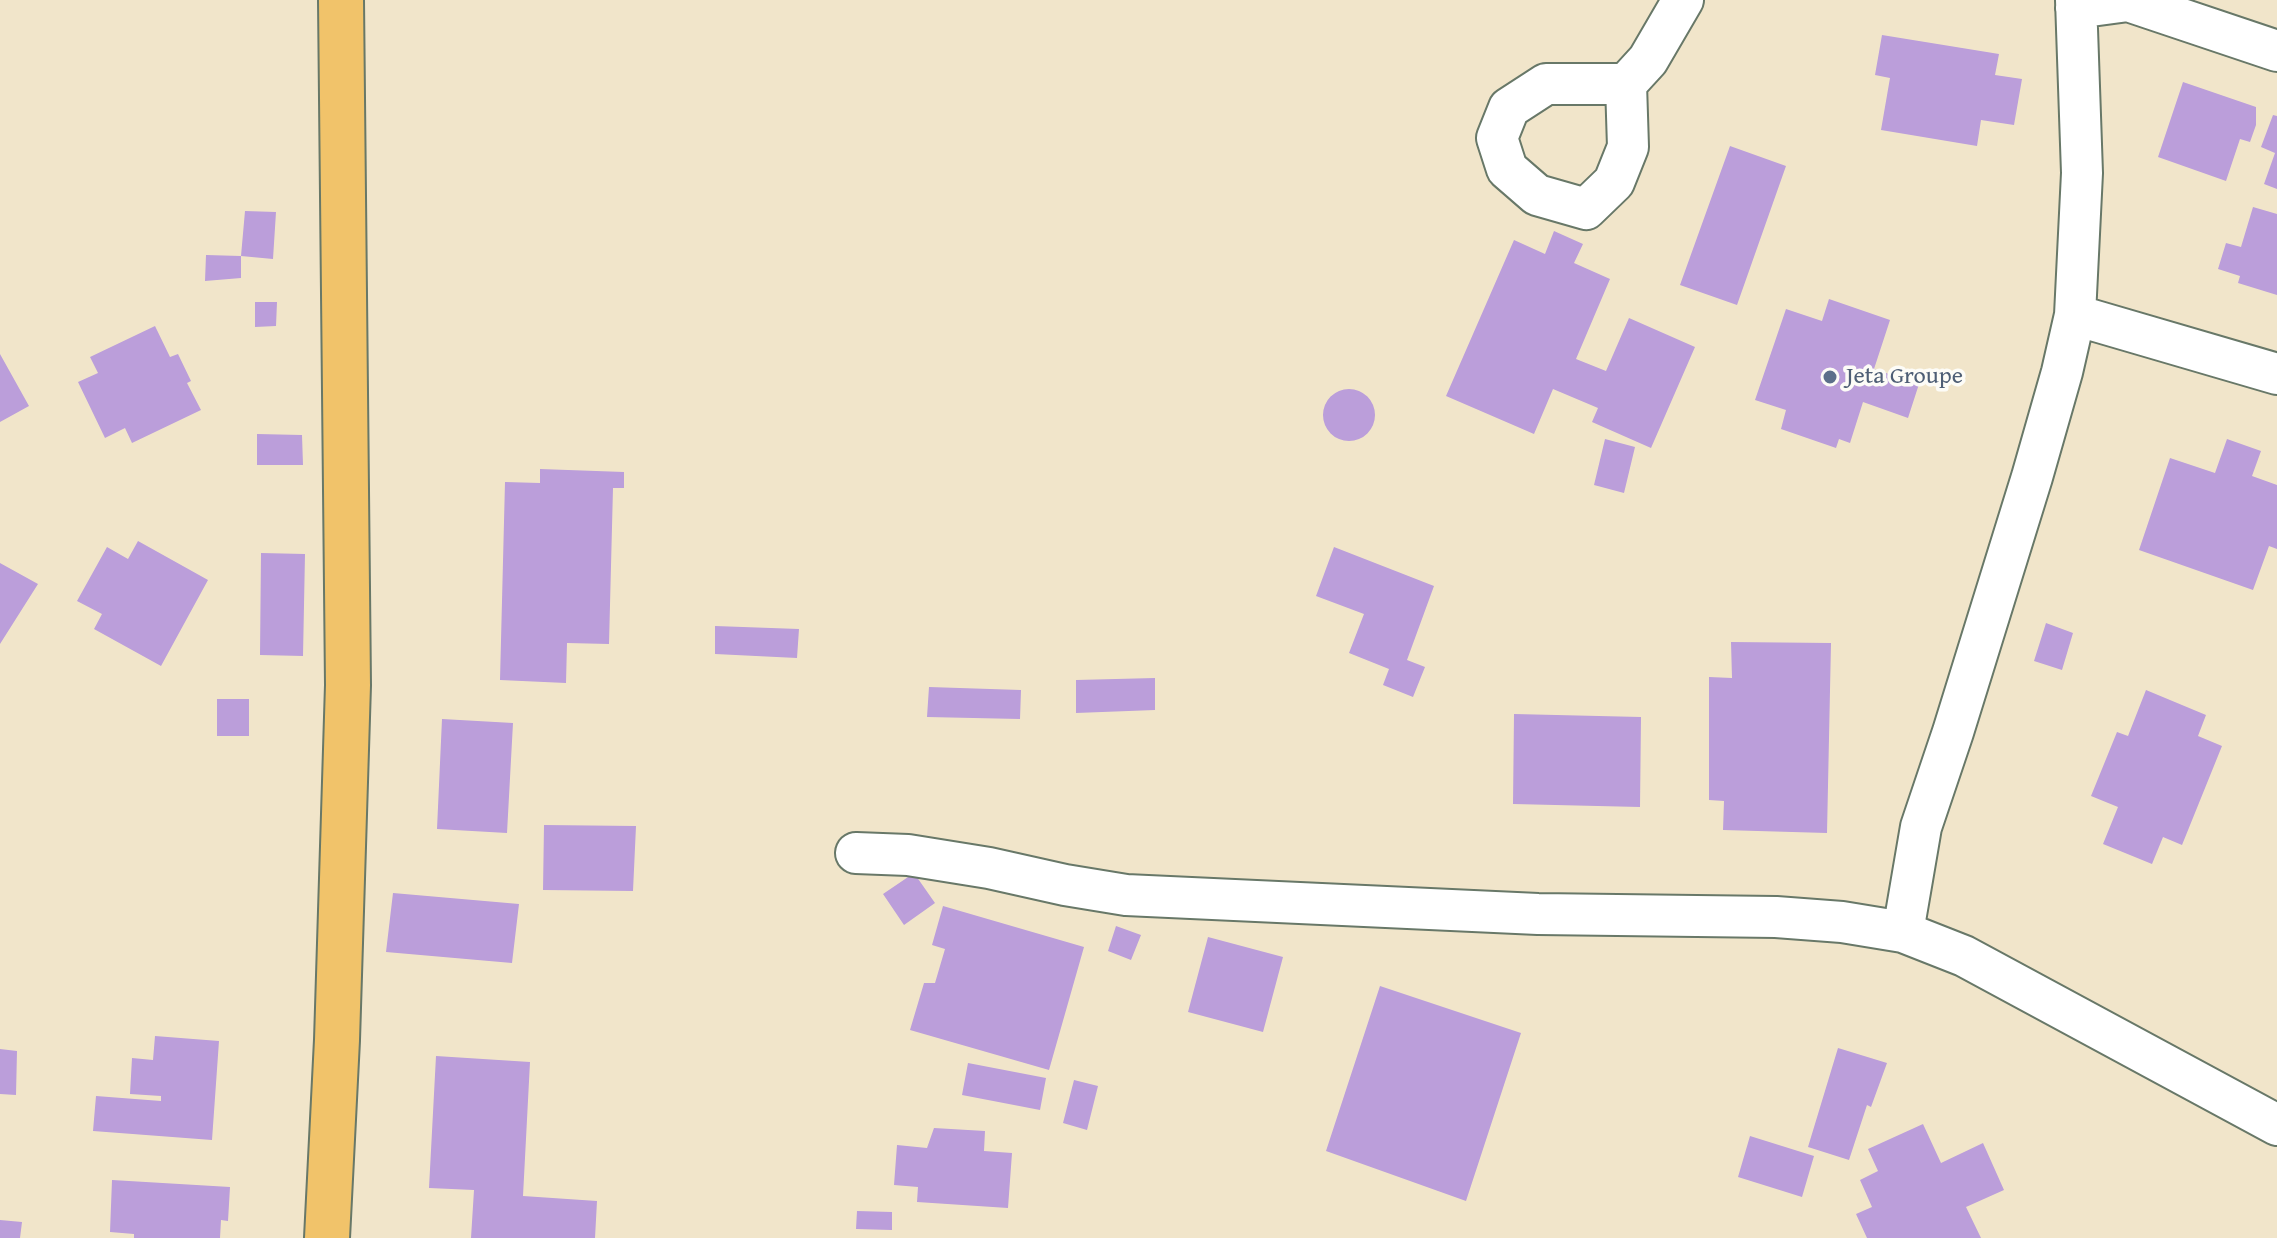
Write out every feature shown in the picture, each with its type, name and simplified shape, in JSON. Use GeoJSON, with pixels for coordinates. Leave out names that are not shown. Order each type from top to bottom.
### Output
{"type":"FeatureCollection","features":[{"type":"Feature","properties":{"kind":"main road"},"geometry":{"type":"LineString","coordinates":[[327,1238],[348,685],[341,0]]}},
{"type":"Feature","properties":{"kind":"street"},"geometry":{"type":"LineString","coordinates":[[1626,84],[1648,60],[1683,0]]}},
{"type":"Feature","properties":{"kind":"street"},"geometry":{"type":"LineString","coordinates":[[1903,932],[1921,827],[2032,477],[2075,315],[2082,173],[2076,4],[2128,1],[2277,51]]}},
{"type":"Feature","properties":{"kind":"street"},"geometry":{"type":"LineString","coordinates":[[2075,315],[2277,374]]}},
{"type":"Feature","properties":{"kind":"street"},"geometry":{"type":"LineString","coordinates":[[856,853],[908,855],[1126,895],[1538,914],[1776,917],[1842,922],[1903,932],[1964,956],[2277,1125]]}},
{"type":"Feature","properties":{"kind":"building"},"geometry":{"type":"Polygon","coordinates":[[[1882,35],[1999,54],[1995,75],[2022,79],[2014,125],[1981,120],[1977,146],[1881,130],[1890,78],[1875,75],[1882,35]]]}},
{"type":"Feature","properties":{"kind":"building"},"geometry":{"type":"Polygon","coordinates":[[[2183,82],[2256,107],[2256,125],[2250,142],[2240,139],[2226,181],[2158,157],[2183,82]]]}},
{"type":"Feature","properties":{"kind":"building"},"geometry":{"type":"Polygon","coordinates":[[[2273,115],[2277,116],[2277,189],[2264,184],[2275,153],[2261,147],[2273,115]]]}},
{"type":"Feature","properties":{"kind":"building"},"geometry":{"type":"Polygon","coordinates":[[[1730,146],[1786,166],[1737,305],[1680,285],[1730,146]]]}},
{"type":"Feature","properties":{"kind":"building"},"geometry":{"type":"Polygon","coordinates":[[[2253,207],[2277,214],[2277,295],[2238,283],[2240,276],[2218,269],[2226,243],[2241,247],[2253,207]]]}},
{"type":"Feature","properties":{"kind":"building"},"geometry":{"type":"Polygon","coordinates":[[[245,211],[276,212],[273,259],[241,256],[245,211]]]}},
{"type":"Feature","properties":{"kind":"building"},"geometry":{"type":"Polygon","coordinates":[[[1554,231],[1583,244],[1574,263],[1610,279],[1576,359],[1606,371],[1629,318],[1695,347],[1651,448],[1592,422],[1598,408],[1553,389],[1534,434],[1446,396],[1514,240],[1545,254],[1554,231]]]}},
{"type":"Feature","properties":{"kind":"building"},"geometry":{"type":"Polygon","coordinates":[[[206,255],[241,256],[241,278],[205,281],[206,255]]]}},
{"type":"Feature","properties":{"kind":"building","name":"Jeta Groupe"},"geometry":{"type":"Polygon","coordinates":[[[1829,299],[1890,320],[1874,369],[1919,384],[1908,418],[1863,402],[1850,443],[1839,439],[1836,448],[1781,429],[1786,410],[1755,400],[1786,309],[1822,321],[1829,299]]]}},
{"type":"Feature","properties":{"kind":"building"},"geometry":{"type":"Polygon","coordinates":[[[255,302],[277,302],[276,326],[255,327],[255,302]]]}},
{"type":"Feature","properties":{"kind":"building"},"geometry":{"type":"Polygon","coordinates":[[[155,326],[170,357],[178,354],[191,381],[187,383],[201,410],[132,443],[125,428],[105,438],[78,382],[98,373],[90,357],[155,326]]]}},
{"type":"Feature","properties":{"kind":"building"},"geometry":{"type":"Polygon","coordinates":[[[0,354],[29,406],[0,422],[0,354]]]}},
{"type":"Feature","properties":{"kind":"building"},"geometry":{"type":"Polygon","coordinates":[[[1349,389],[1367,397],[1375,415],[1367,433],[1349,441],[1331,433],[1323,415],[1331,397],[1349,389]]]}},
{"type":"Feature","properties":{"kind":"building"},"geometry":{"type":"Polygon","coordinates":[[[257,434],[302,435],[303,465],[257,465],[257,434]]]}},
{"type":"Feature","properties":{"kind":"building"},"geometry":{"type":"Polygon","coordinates":[[[1605,439],[1635,447],[1624,493],[1594,485],[1605,439]]]}},
{"type":"Feature","properties":{"kind":"building"},"geometry":{"type":"Polygon","coordinates":[[[2227,439],[2261,451],[2252,476],[2277,485],[2277,549],[2269,546],[2253,590],[2139,550],[2170,458],[2215,473],[2227,439]]]}},
{"type":"Feature","properties":{"kind":"building"},"geometry":{"type":"Polygon","coordinates":[[[540,469],[624,472],[624,488],[613,488],[609,644],[567,643],[566,683],[500,680],[505,482],[540,483],[540,469]]]}},
{"type":"Feature","properties":{"kind":"building"},"geometry":{"type":"Polygon","coordinates":[[[138,541],[208,580],[161,666],[94,629],[102,614],[77,601],[107,547],[128,559],[138,541]]]}},
{"type":"Feature","properties":{"kind":"building"},"geometry":{"type":"Polygon","coordinates":[[[1334,547],[1434,586],[1407,660],[1425,667],[1413,697],[1383,685],[1389,669],[1349,653],[1364,614],[1316,596],[1334,547]]]}},
{"type":"Feature","properties":{"kind":"building"},"geometry":{"type":"Polygon","coordinates":[[[261,553],[305,554],[303,656],[260,655],[261,553]]]}},
{"type":"Feature","properties":{"kind":"building"},"geometry":{"type":"Polygon","coordinates":[[[0,563],[38,584],[0,644],[0,563]]]}},
{"type":"Feature","properties":{"kind":"building"},"geometry":{"type":"Polygon","coordinates":[[[2046,623],[2073,633],[2062,670],[2034,661],[2046,623]]]}},
{"type":"Feature","properties":{"kind":"building"},"geometry":{"type":"Polygon","coordinates":[[[715,626],[799,629],[797,658],[715,654],[715,626]]]}},
{"type":"Feature","properties":{"kind":"building"},"geometry":{"type":"Polygon","coordinates":[[[1731,642],[1831,643],[1827,833],[1723,830],[1724,801],[1709,800],[1709,677],[1732,678],[1731,642]]]}},
{"type":"Feature","properties":{"kind":"building"},"geometry":{"type":"Polygon","coordinates":[[[1155,678],[1155,710],[1076,713],[1076,680],[1155,678]]]}},
{"type":"Feature","properties":{"kind":"building"},"geometry":{"type":"Polygon","coordinates":[[[929,687],[1021,690],[1020,719],[927,717],[929,687]]]}},
{"type":"Feature","properties":{"kind":"building"},"geometry":{"type":"Polygon","coordinates":[[[2146,690],[2206,715],[2198,736],[2222,746],[2182,845],[2163,837],[2152,864],[2103,844],[2118,807],[2091,796],[2117,732],[2128,736],[2146,690]]]}},
{"type":"Feature","properties":{"kind":"building"},"geometry":{"type":"Polygon","coordinates":[[[217,699],[249,699],[249,736],[217,736],[217,699]]]}},
{"type":"Feature","properties":{"kind":"building"},"geometry":{"type":"Polygon","coordinates":[[[1514,714],[1641,717],[1640,807],[1513,804],[1514,714]]]}},
{"type":"Feature","properties":{"kind":"building"},"geometry":{"type":"Polygon","coordinates":[[[442,719],[513,723],[507,833],[437,829],[442,719]]]}},
{"type":"Feature","properties":{"kind":"building"},"geometry":{"type":"Polygon","coordinates":[[[544,825],[636,826],[633,891],[543,890],[544,825]]]}},
{"type":"Feature","properties":{"kind":"building"},"geometry":{"type":"Polygon","coordinates":[[[914,873],[935,903],[904,925],[883,894],[914,873]]]}},
{"type":"Feature","properties":{"kind":"building"},"geometry":{"type":"Polygon","coordinates":[[[393,893],[519,904],[512,963],[386,952],[393,893]]]}},
{"type":"Feature","properties":{"kind":"building"},"geometry":{"type":"Polygon","coordinates":[[[943,906],[1084,947],[1049,1070],[910,1030],[924,983],[935,983],[945,949],[932,945],[943,906]]]}},
{"type":"Feature","properties":{"kind":"building"},"geometry":{"type":"Polygon","coordinates":[[[1116,926],[1141,935],[1131,960],[1108,951],[1116,926]]]}},
{"type":"Feature","properties":{"kind":"building"},"geometry":{"type":"Polygon","coordinates":[[[1208,937],[1283,957],[1263,1032],[1188,1012],[1208,937]]]}},
{"type":"Feature","properties":{"kind":"building"},"geometry":{"type":"Polygon","coordinates":[[[1380,986],[1521,1033],[1466,1201],[1326,1151],[1380,986]]]}},
{"type":"Feature","properties":{"kind":"building"},"geometry":{"type":"Polygon","coordinates":[[[155,1036],[219,1041],[212,1140],[93,1131],[96,1096],[161,1101],[161,1096],[130,1094],[132,1058],[153,1060],[155,1036]]]}},
{"type":"Feature","properties":{"kind":"building"},"geometry":{"type":"Polygon","coordinates":[[[1838,1048],[1887,1063],[1871,1107],[1867,1105],[1849,1160],[1808,1147],[1838,1048]]]}},
{"type":"Feature","properties":{"kind":"building"},"geometry":{"type":"Polygon","coordinates":[[[0,1049],[17,1051],[16,1095],[0,1094],[0,1049]]]}},
{"type":"Feature","properties":{"kind":"building"},"geometry":{"type":"Polygon","coordinates":[[[436,1056],[530,1062],[523,1196],[597,1201],[595,1238],[471,1238],[474,1190],[429,1188],[436,1056]]]}},
{"type":"Feature","properties":{"kind":"building"},"geometry":{"type":"Polygon","coordinates":[[[968,1063],[1046,1078],[1040,1110],[962,1095],[968,1063]]]}},
{"type":"Feature","properties":{"kind":"building"},"geometry":{"type":"Polygon","coordinates":[[[1074,1080],[1098,1086],[1087,1130],[1063,1123],[1074,1080]]]}},
{"type":"Feature","properties":{"kind":"building"},"geometry":{"type":"Polygon","coordinates":[[[1923,1124],[1941,1163],[1983,1143],[2004,1190],[1966,1207],[1981,1238],[1867,1238],[1856,1214],[1872,1207],[1860,1180],[1878,1171],[1868,1149],[1923,1124]]]}},
{"type":"Feature","properties":{"kind":"building"},"geometry":{"type":"Polygon","coordinates":[[[934,1128],[985,1131],[984,1151],[1012,1153],[1008,1208],[917,1202],[918,1187],[894,1185],[897,1145],[927,1148],[934,1128]]]}},
{"type":"Feature","properties":{"kind":"building"},"geometry":{"type":"Polygon","coordinates":[[[1750,1136],[1814,1156],[1802,1197],[1738,1177],[1750,1136]]]}},
{"type":"Feature","properties":{"kind":"building"},"geometry":{"type":"Polygon","coordinates":[[[112,1180],[230,1187],[228,1221],[221,1220],[220,1238],[134,1238],[134,1234],[110,1232],[112,1180]]]}},
{"type":"Feature","properties":{"kind":"building"},"geometry":{"type":"Polygon","coordinates":[[[857,1211],[892,1212],[892,1230],[856,1229],[857,1211]]]}},
{"type":"Feature","properties":{"kind":"building"},"geometry":{"type":"Polygon","coordinates":[[[0,1220],[22,1222],[20,1238],[0,1238],[0,1220]]]}},
{"type":"Feature","properties":{"kind":"place","name":"Jeta Groupe"},"geometry":{"type":"Point","coordinates":[1830,377]}}]}
